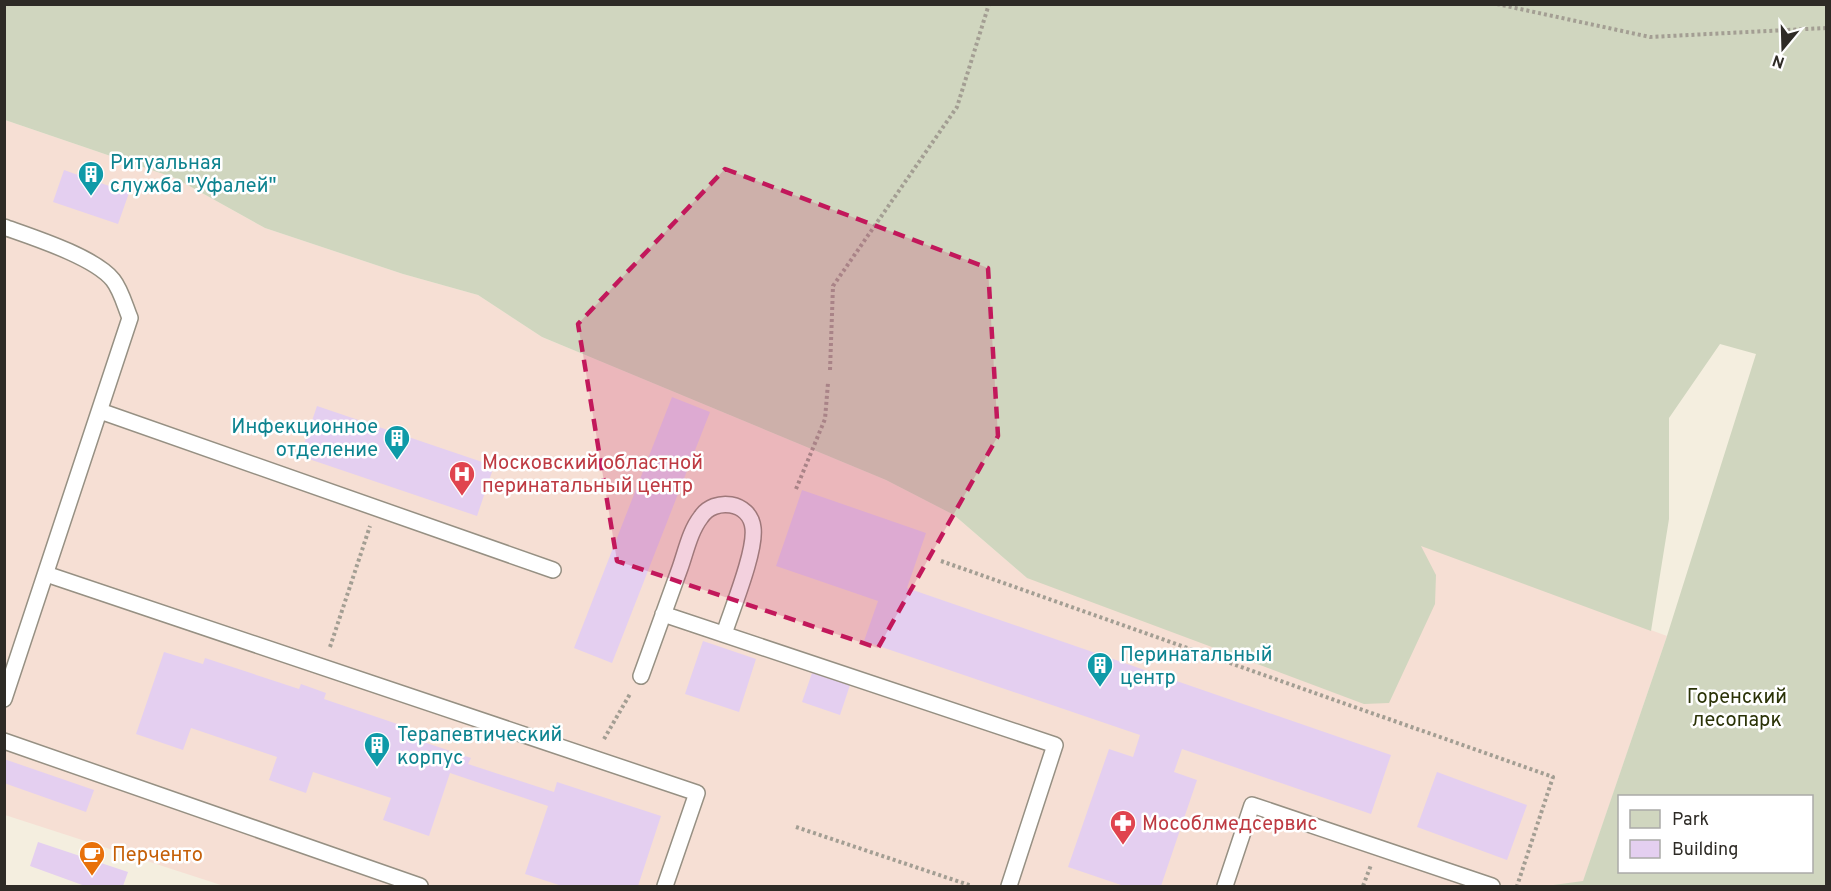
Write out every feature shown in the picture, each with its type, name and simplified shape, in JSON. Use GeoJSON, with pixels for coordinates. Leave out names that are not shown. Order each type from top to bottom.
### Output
{"type":"FeatureCollection","features":[{"type":"Feature","properties":{"kind":"lane"},"geometry":{"type":"LineString","coordinates":[[4,226],[82,258],[114,280],[130,318],[4,699]]}},
{"type":"Feature","properties":{"kind":"lane"},"geometry":{"type":"LineString","coordinates":[[100,411],[553,570]]}},
{"type":"Feature","properties":{"kind":"lane"},"geometry":{"type":"LineString","coordinates":[[641,676],[698,519],[710,507],[724,503],[738,508],[752,522],[753,539],[724,634]]}},
{"type":"Feature","properties":{"kind":"lane"},"geometry":{"type":"LineString","coordinates":[[46,574],[697,793],[665,886]]}},
{"type":"Feature","properties":{"kind":"lane"},"geometry":{"type":"LineString","coordinates":[[663,614],[1055,745],[1009,886]]}},
{"type":"Feature","properties":{"kind":"lane"},"geometry":{"type":"LineString","coordinates":[[4,741],[420,886]]}},
{"type":"Feature","properties":{"kind":"lane"},"geometry":{"type":"LineString","coordinates":[[1225,886],[1252,806],[1492,886]]}},
{"type":"Feature","properties":{"kind":"path"},"geometry":{"type":"LineString","coordinates":[[830,370],[834,286],[957,107],[989,4]]}},
{"type":"Feature","properties":{"kind":"path"},"geometry":{"type":"LineString","coordinates":[[1497,4],[1650,38],[1827,28]]}},
{"type":"Feature","properties":{"kind":"path"},"geometry":{"type":"LineString","coordinates":[[796,489],[825,418],[828,384]]}},
{"type":"Feature","properties":{"kind":"path"},"geometry":{"type":"LineString","coordinates":[[323,668],[375,508]]}},
{"type":"Feature","properties":{"kind":"path"},"geometry":{"type":"LineString","coordinates":[[941,561],[1553,777],[1517,886]]}},
{"type":"Feature","properties":{"kind":"path"},"geometry":{"type":"LineString","coordinates":[[593,758],[641,676]]}},
{"type":"Feature","properties":{"kind":"path"},"geometry":{"type":"LineString","coordinates":[[796,827],[972,886]]}},
{"type":"Feature","properties":{"kind":"highlighted area"},"geometry":{"type":"Polygon","coordinates":[[[725,169],[988,268],[998,436],[878,648],[617,561],[578,324],[725,169]]]}},
{"type":"Feature","properties":{"kind":"shaded area","name":"Московский областной перинатальный центр"},"geometry":{"type":"Polygon","coordinates":[[[5,120],[175,178],[265,228],[403,274],[478,295],[542,337],[886,480],[954,515],[1027,578],[1435,575],[1420,545],[1667,636],[1583,882],[1546,886],[224,886],[5,815],[5,120]]]}},
{"type":"Feature","properties":{"kind":"green space","name":"Горенский лесопарк"},"geometry":{"type":"Polygon","coordinates":[[[5,4],[1826,5],[1826,886],[1546,886],[1583,881],[1667,636],[1756,354],[1720,344],[1669,418],[1669,519],[1651,631],[1421,546],[1436,575],[1435,604],[1389,703],[1364,704],[1027,578],[954,515],[886,480],[542,337],[478,295],[403,274],[265,228],[175,178],[5,120],[5,4]]]}},
{"type":"Feature","properties":{"kind":"building","name":"Ритуальная служба \"Уфалей\""},"geometry":{"type":"Polygon","coordinates":[[[64,170],[129,193],[118,224],[53,202],[64,170]]]}},
{"type":"Feature","properties":{"kind":"building"},"geometry":{"type":"Polygon","coordinates":[[[672,397],[710,412],[612,663],[574,648],[672,397]]]}},
{"type":"Feature","properties":{"kind":"building","name":"Инфекционное отделение"},"geometry":{"type":"Polygon","coordinates":[[[317,406],[494,466],[477,516],[300,456],[317,406]]]}},
{"type":"Feature","properties":{"kind":"building","name":"Перинатальный центр"},"geometry":{"type":"Polygon","coordinates":[[[802,490],[926,533],[907,588],[1391,755],[1371,814],[1182,749],[1174,772],[1197,780],[1161,886],[1124,886],[1068,867],[1109,749],[1133,757],[1140,735],[864,641],[878,601],[776,566],[802,490]]]}},
{"type":"Feature","properties":{"kind":"building"},"geometry":{"type":"Polygon","coordinates":[[[703,641],[756,659],[739,712],[685,694],[703,641]]]}},
{"type":"Feature","properties":{"kind":"building","name":"Терапевтический корпус"},"geometry":{"type":"Polygon","coordinates":[[[164,652],[203,664],[205,658],[299,689],[301,684],[326,693],[324,699],[412,729],[409,737],[471,758],[468,764],[554,792],[557,782],[661,816],[638,886],[562,886],[525,874],[548,806],[450,773],[429,836],[383,820],[391,798],[313,772],[306,793],[269,780],[277,757],[191,728],[183,750],[136,734],[164,652]]]}},
{"type":"Feature","properties":{"kind":"building"},"geometry":{"type":"Polygon","coordinates":[[[812,673],[850,685],[840,715],[802,702],[812,673]]]}},
{"type":"Feature","properties":{"kind":"building"},"geometry":{"type":"Polygon","coordinates":[[[4,759],[94,790],[86,812],[4,783],[4,759]]]}},
{"type":"Feature","properties":{"kind":"building"},"geometry":{"type":"Polygon","coordinates":[[[1437,772],[1527,805],[1507,860],[1417,827],[1437,772]]]}},
{"type":"Feature","properties":{"kind":"building"},"geometry":{"type":"Polygon","coordinates":[[[38,842],[128,872],[123,886],[85,886],[30,866],[38,842]]]}},
{"type":"Feature","properties":{"kind":"place","name":"Ритуальная служба \"Уфалей\""},"geometry":{"type":"Point","coordinates":[91,197]}},
{"type":"Feature","properties":{"kind":"place","name":"Инфекционное отделение"},"geometry":{"type":"Point","coordinates":[397,461]}},
{"type":"Feature","properties":{"kind":"place","name":"Московский областной перинатальный центр"},"geometry":{"type":"Point","coordinates":[462,497]}},
{"type":"Feature","properties":{"kind":"place","name":"Перинатальный центр"},"geometry":{"type":"Point","coordinates":[1100,688]}},
{"type":"Feature","properties":{"kind":"place","name":"Терапевтический корпус"},"geometry":{"type":"Point","coordinates":[377,768]}},
{"type":"Feature","properties":{"kind":"place","name":"Мособлмедсервис"},"geometry":{"type":"Point","coordinates":[1123,846]}},
{"type":"Feature","properties":{"kind":"place","name":"Перченто"},"geometry":{"type":"Point","coordinates":[92,877]}}]}
